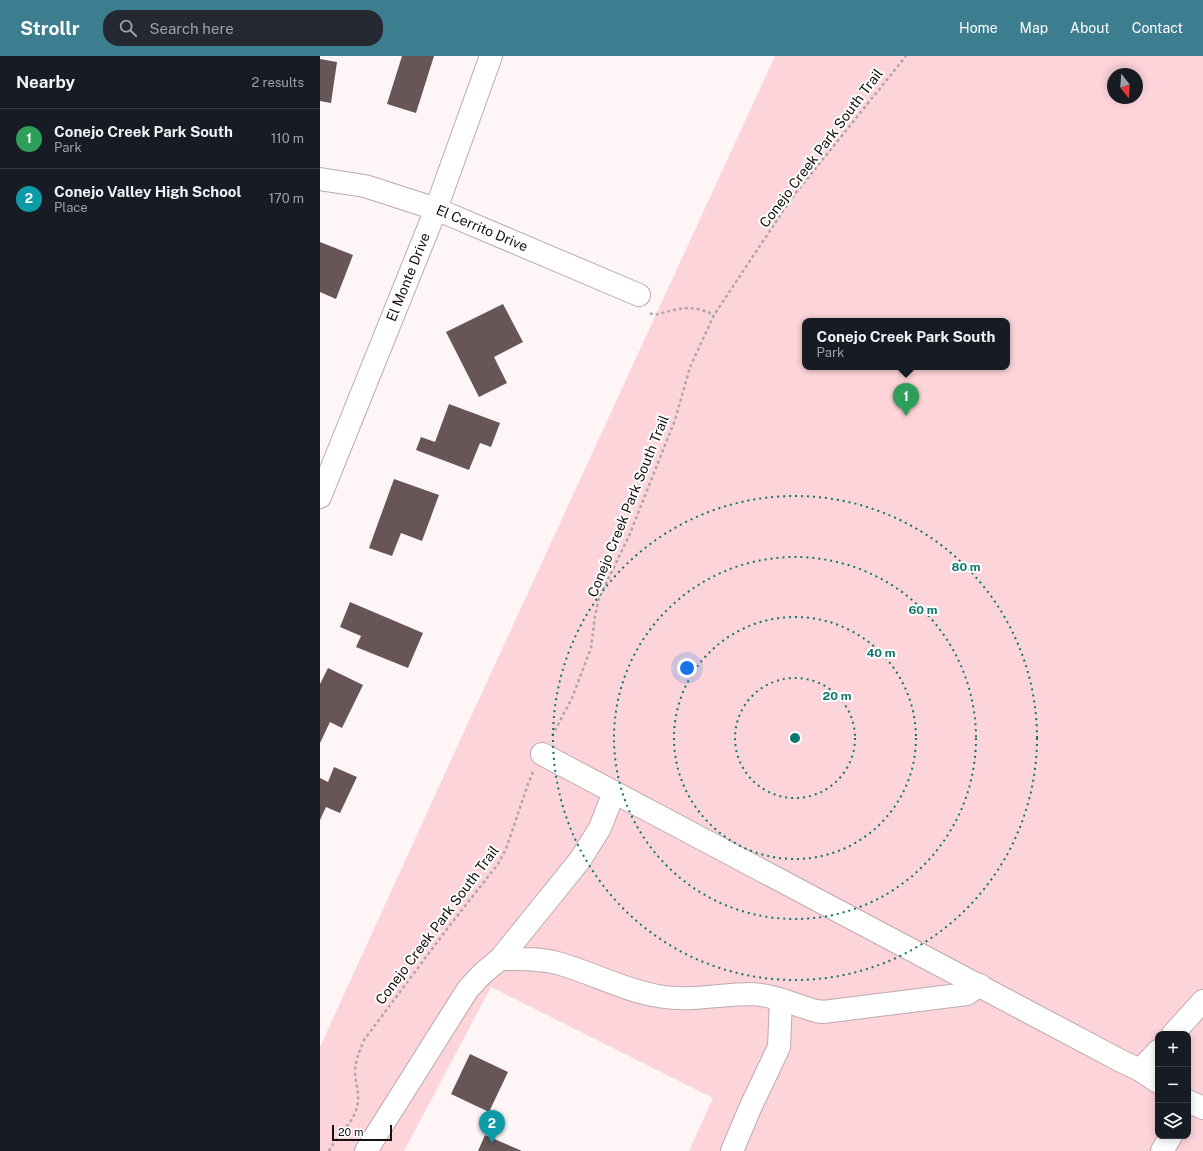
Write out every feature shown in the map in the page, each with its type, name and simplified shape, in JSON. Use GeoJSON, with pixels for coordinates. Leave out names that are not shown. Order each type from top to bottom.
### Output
{"type":"FeatureCollection","features":[{"type":"Feature","properties":{"kind":"street","name":"El Monte Drive"},"geometry":{"type":"LineString","coordinates":[[320,497],[436,209],[491,56]]}},
{"type":"Feature","properties":{"kind":"street","name":"El Cerrito Drive"},"geometry":{"type":"LineString","coordinates":[[320,179],[365,186],[436,209],[638,295]]}},
{"type":"Feature","properties":{"kind":"street"},"geometry":{"type":"LineString","coordinates":[[542,754],[1149,1076],[1155,1059]]}},
{"type":"Feature","properties":{"kind":"street"},"geometry":{"type":"LineString","coordinates":[[366,1151],[468,989],[483,973],[500,959],[580,860],[600,828],[614,792]]}},
{"type":"Feature","properties":{"kind":"street"},"geometry":{"type":"LineString","coordinates":[[500,959],[535,959],[557,963],[631,990],[660,997],[692,999],[751,994],[770,996],[816,1012],[967,994],[980,986]]}},
{"type":"Feature","properties":{"kind":"street"},"geometry":{"type":"LineString","coordinates":[[732,1151],[751,1106],[779,1047],[781,1000]]}},
{"type":"Feature","properties":{"kind":"street"},"geometry":{"type":"LineString","coordinates":[[1176,1031],[1203,1001]]}},
{"type":"Feature","properties":{"kind":"street"},"geometry":{"type":"LineString","coordinates":[[1162,1151],[1169,1139]]}},
{"type":"Feature","properties":{"kind":"path","name":"Conejo Creek Park South Trail"},"geometry":{"type":"LineString","coordinates":[[329,1151],[348,1125],[357,1108],[359,1097],[355,1074],[356,1058],[364,1040],[446,929],[498,864],[506,848],[528,784],[542,754],[572,698],[590,648],[599,598],[628,536],[675,420],[690,367],[714,315],[791,199],[906,56]]}},
{"type":"Feature","properties":{"kind":"path"},"geometry":{"type":"LineString","coordinates":[[638,295],[645,310],[654,315],[690,307],[703,309],[714,315]]}},
{"type":"Feature","properties":{"kind":"shaded area"},"geometry":{"type":"Polygon","coordinates":[[[775,56],[1203,56],[1203,1151],[689,1151],[713,1098],[491,987],[404,1151],[320,1151],[320,1047],[775,56]]]}},
{"type":"Feature","properties":{"kind":"building"},"geometry":{"type":"Polygon","coordinates":[[[402,56],[434,56],[416,113],[387,104],[402,56]]]}},
{"type":"Feature","properties":{"kind":"building"},"geometry":{"type":"Polygon","coordinates":[[[320,59],[337,62],[331,103],[320,101],[320,59]]]}},
{"type":"Feature","properties":{"kind":"building"},"geometry":{"type":"Polygon","coordinates":[[[320,242],[353,255],[336,299],[320,292],[320,242]]]}},
{"type":"Feature","properties":{"kind":"building"},"geometry":{"type":"Polygon","coordinates":[[[503,304],[523,342],[494,357],[507,383],[479,397],[446,332],[503,304]]]}},
{"type":"Feature","properties":{"kind":"building"},"geometry":{"type":"Polygon","coordinates":[[[449,404],[500,423],[491,447],[480,443],[469,470],[416,450],[421,437],[435,442],[449,404]]]}},
{"type":"Feature","properties":{"kind":"building"},"geometry":{"type":"Polygon","coordinates":[[[394,479],[439,495],[422,541],[401,533],[392,556],[369,548],[394,479]]]}},
{"type":"Feature","properties":{"kind":"building"},"geometry":{"type":"Polygon","coordinates":[[[350,602],[423,633],[408,668],[356,647],[361,636],[340,627],[350,602]]]}},
{"type":"Feature","properties":{"kind":"building"},"geometry":{"type":"Polygon","coordinates":[[[328,668],[363,685],[342,728],[330,722],[320,743],[320,684],[328,668]]]}},
{"type":"Feature","properties":{"kind":"building"},"geometry":{"type":"Polygon","coordinates":[[[334,767],[357,777],[340,813],[326,807],[320,820],[320,778],[328,782],[334,767]]]}},
{"type":"Feature","properties":{"kind":"building"},"geometry":{"type":"Polygon","coordinates":[[[470,1054],[508,1072],[489,1112],[451,1094],[470,1054]]]}},
{"type":"Feature","properties":{"kind":"building"},"geometry":{"type":"Polygon","coordinates":[[[485,1135],[522,1151],[478,1151],[485,1135]]]}},
{"type":"Feature","properties":{"kind":"place","name":"Conejo Creek Park South"},"geometry":{"type":"Point","coordinates":[906,416]}},
{"type":"Feature","properties":{"kind":"place","name":"Conejo Valley High School"},"geometry":{"type":"Point","coordinates":[492,1143]}}]}
